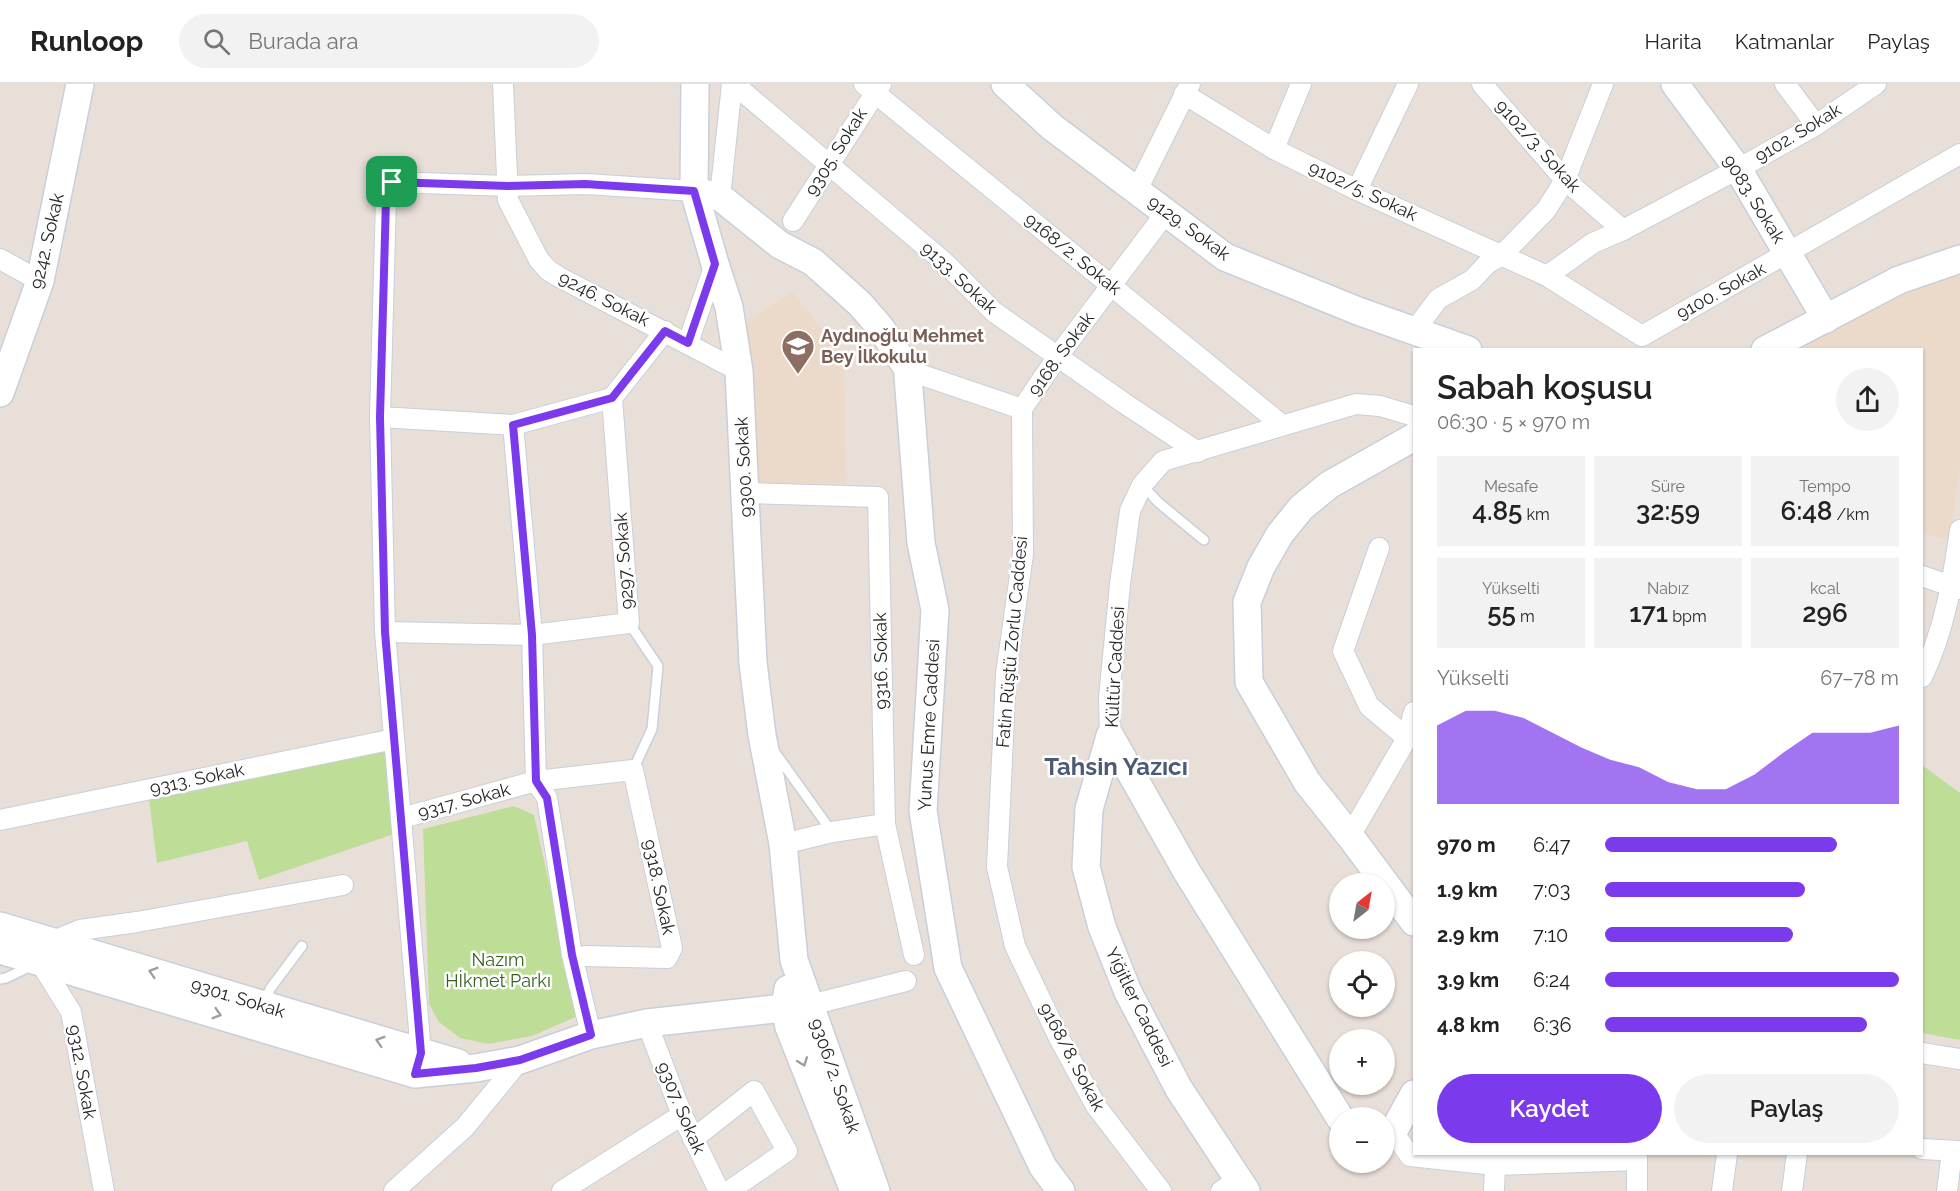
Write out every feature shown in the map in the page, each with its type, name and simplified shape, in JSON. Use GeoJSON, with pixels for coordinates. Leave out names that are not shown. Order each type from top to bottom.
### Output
{"type":"FeatureCollection","features":[{"type":"Feature","properties":{"kind":"main road","name":"9242. Sokak"},"geometry":{"type":"LineString","coordinates":[[0,393],[40,281],[80,84]]}},
{"type":"Feature","properties":{"kind":"main road","name":"9300. Sokak"},"geometry":{"type":"LineString","coordinates":[[695,84],[715,264],[729,307],[739,370],[753,663],[762,735]]}},
{"type":"Feature","properties":{"kind":"main road","name":"9129. Sokak"},"geometry":{"type":"LineString","coordinates":[[1005,84],[1052,127],[1225,257],[1358,311],[1463,348]]}},
{"type":"Feature","properties":{"kind":"main road","name":"9083. Sokak"},"geometry":{"type":"LineString","coordinates":[[1675,84],[1738,170],[1826,320]]}},
{"type":"Feature","properties":{"kind":"main road","name":"Yunus Emre Caddesi"},"geometry":{"type":"LineString","coordinates":[[707,194],[780,245],[813,262],[860,304],[880,327],[909,371],[921,543],[935,610],[923,811],[948,968],[1043,1167],[1061,1191]]}},
{"type":"Feature","properties":{"kind":"main road"},"geometry":{"type":"LineString","coordinates":[[1770,348],[1899,280],[1960,259]]}},
{"type":"Feature","properties":{"kind":"main road"},"geometry":{"type":"LineString","coordinates":[[1413,438],[1329,485],[1301,508],[1280,534],[1261,567],[1247,602],[1249,682],[1307,782],[1413,921]]}},
{"type":"Feature","properties":{"kind":"main road","name":"9306/2. Sokak"},"geometry":{"type":"LineString","coordinates":[[762,735],[783,844],[798,1006],[876,1191]]}},
{"type":"Feature","properties":{"kind":"main road","name":"Kültür Caddesi"},"geometry":{"type":"LineString","coordinates":[[1110,736],[1187,872],[1333,1107]]}},
{"type":"Feature","properties":{"kind":"main road","name":"Yiğitler Caddesi"},"geometry":{"type":"LineString","coordinates":[[1110,736],[1089,809],[1086,867],[1102,927],[1128,992],[1179,1089],[1235,1187]]}},
{"type":"Feature","properties":{"kind":"main road","name":"9301. Sokak"},"geometry":{"type":"LineString","coordinates":[[2,929],[46,952],[418,1063],[476,1068],[520,1060],[591,1035],[647,1023],[798,1006]]}},
{"type":"Feature","properties":{"kind":"main road","name":"9301. Sokak"},"geometry":{"type":"LineString","coordinates":[[46,952],[264,1006],[418,1063]]}},
{"type":"Feature","properties":{"kind":"main road","name":"9306/2. Sokak"},"geometry":{"type":"LineString","coordinates":[[798,1006],[789,1027],[854,1191]]}},
{"type":"Feature","properties":{"kind":"main road"},"geometry":{"type":"LineString","coordinates":[[1395,1124],[1413,1096]]}},
{"type":"Feature","properties":{"kind":"street","name":"9246. Sokak"},"geometry":{"type":"LineString","coordinates":[[503,84],[508,200],[539,260],[548,270],[739,370]]}},
{"type":"Feature","properties":{"kind":"street"},"geometry":{"type":"LineString","coordinates":[[1274,149],[1301,84]]}},
{"type":"Feature","properties":{"kind":"street"},"geometry":{"type":"LineString","coordinates":[[1357,190],[1408,84]]}},
{"type":"Feature","properties":{"kind":"street","name":"9102/3. Sokak"},"geometry":{"type":"LineString","coordinates":[[1482,84],[1565,180],[1623,230]]}},
{"type":"Feature","properties":{"kind":"street"},"geometry":{"type":"LineString","coordinates":[[1415,330],[1438,298],[1472,280],[1488,263],[1502,255],[1546,210],[1565,180],[1603,84]]}},
{"type":"Feature","properties":{"kind":"street"},"geometry":{"type":"LineString","coordinates":[[1785,84],[1816,125]]}},
{"type":"Feature","properties":{"kind":"street","name":"9102. Sokak"},"geometry":{"type":"LineString","coordinates":[[1547,276],[1593,243],[1623,230],[1738,170],[1816,125],[1876,84]]}},
{"type":"Feature","properties":{"kind":"street"},"geometry":{"type":"LineString","coordinates":[[418,1063],[402,818],[385,632],[380,417],[386,199],[392,182],[508,186],[585,184],[707,194],[737,87]]}},
{"type":"Feature","properties":{"kind":"street","name":"9133. Sokak"},"geometry":{"type":"LineString","coordinates":[[737,87],[944,262],[994,312],[1198,452]]}},
{"type":"Feature","properties":{"kind":"street","name":"9305. Sokak"},"geometry":{"type":"LineString","coordinates":[[793,221],[873,87]]}},
{"type":"Feature","properties":{"kind":"street","name":"9168/2. Sokak"},"geometry":{"type":"LineString","coordinates":[[873,87],[1282,425]]}},
{"type":"Feature","properties":{"kind":"street"},"geometry":{"type":"LineString","coordinates":[[1137,190],[1187,89]]}},
{"type":"Feature","properties":{"kind":"street","name":"9102/5. Sokak"},"geometry":{"type":"LineString","coordinates":[[1187,89],[1274,149],[1357,190],[1547,276]]}},
{"type":"Feature","properties":{"kind":"street","name":"9100. Sokak"},"geometry":{"type":"LineString","coordinates":[[1547,276],[1642,336],[1960,154]]}},
{"type":"Feature","properties":{"kind":"street","name":"9168. Sokak"},"geometry":{"type":"LineString","coordinates":[[1022,409],[1111,284],[1166,214]]}},
{"type":"Feature","properties":{"kind":"street"},"geometry":{"type":"LineString","coordinates":[[0,259],[40,281]]}},
{"type":"Feature","properties":{"kind":"street"},"geometry":{"type":"LineString","coordinates":[[688,343],[715,264]]}},
{"type":"Feature","properties":{"kind":"street"},"geometry":{"type":"LineString","coordinates":[[380,417],[513,425],[612,398],[665,331]]}},
{"type":"Feature","properties":{"kind":"street"},"geometry":{"type":"LineString","coordinates":[[909,371],[1022,409]]}},
{"type":"Feature","properties":{"kind":"street","name":"9297. Sokak"},"geometry":{"type":"LineString","coordinates":[[385,632],[532,635],[629,623],[612,398]]}},
{"type":"Feature","properties":{"kind":"street","name":"Kültür Caddesi"},"geometry":{"type":"LineString","coordinates":[[1110,736],[1109,698],[1130,511],[1142,485],[1163,461],[1356,404],[1380,406],[1413,416]]}},
{"type":"Feature","properties":{"kind":"street","name":"Fatin Rüştü Zorlu Caddesi"},"geometry":{"type":"LineString","coordinates":[[1015,946],[997,867],[1006,674],[1023,554],[1022,409]]}},
{"type":"Feature","properties":{"kind":"street"},"geometry":{"type":"LineString","coordinates":[[513,425],[532,635],[536,781],[547,798],[572,955],[591,1035]]}},
{"type":"Feature","properties":{"kind":"street","name":"9316. Sokak"},"geometry":{"type":"LineString","coordinates":[[745,493],[878,498],[885,824],[914,955]]}},
{"type":"Feature","properties":{"kind":"street"},"geometry":{"type":"LineString","coordinates":[[1924,668],[1956,588],[1960,530]]}},
{"type":"Feature","properties":{"kind":"street"},"geometry":{"type":"LineString","coordinates":[[1379,548],[1343,651],[1369,706],[1407,738]]}},
{"type":"Feature","properties":{"kind":"street"},"geometry":{"type":"LineString","coordinates":[[1923,576],[1956,588]]}},
{"type":"Feature","properties":{"kind":"street"},"geometry":{"type":"LineString","coordinates":[[1350,836],[1407,738],[1413,716]]}},
{"type":"Feature","properties":{"kind":"street","name":"9313. Sokak"},"geometry":{"type":"LineString","coordinates":[[0,820],[394,739]]}},
{"type":"Feature","properties":{"kind":"street","name":"9317. Sokak"},"geometry":{"type":"LineString","coordinates":[[402,818],[536,781],[633,770]]}},
{"type":"Feature","properties":{"kind":"street","name":"9318. Sokak"},"geometry":{"type":"LineString","coordinates":[[585,956],[667,958],[672,948],[633,770]]}},
{"type":"Feature","properties":{"kind":"street"},"geometry":{"type":"LineString","coordinates":[[783,844],[832,832],[885,824]]}},
{"type":"Feature","properties":{"kind":"street"},"geometry":{"type":"LineString","coordinates":[[46,952],[80,930],[343,885]]}},
{"type":"Feature","properties":{"kind":"street","name":"9168/8. Sokak"},"geometry":{"type":"LineString","coordinates":[[1015,946],[1059,1038],[1096,1106],[1161,1191]]}},
{"type":"Feature","properties":{"kind":"street","name":"9312. Sokak"},"geometry":{"type":"LineString","coordinates":[[46,952],[71,1012],[104,1191]]}},
{"type":"Feature","properties":{"kind":"street"},"geometry":{"type":"LineString","coordinates":[[798,1006],[906,981]]}},
{"type":"Feature","properties":{"kind":"street","name":"9307. Sokak"},"geometry":{"type":"LineString","coordinates":[[647,1023],[682,1115],[719,1191]]}},
{"type":"Feature","properties":{"kind":"street"},"geometry":{"type":"LineString","coordinates":[[1923,1053],[1960,1059]]}},
{"type":"Feature","properties":{"kind":"street"},"geometry":{"type":"LineString","coordinates":[[394,1191],[465,1127],[520,1060]]}},
{"type":"Feature","properties":{"kind":"street"},"geometry":{"type":"LineString","coordinates":[[693,1139],[754,1091],[787,1151],[729,1191]]}},
{"type":"Feature","properties":{"kind":"street"},"geometry":{"type":"LineString","coordinates":[[562,1191],[682,1115]]}},
{"type":"Feature","properties":{"kind":"street"},"geometry":{"type":"LineString","coordinates":[[1395,1140],[1410,1156],[1495,1165],[1637,1157],[1637,1191]]}},
{"type":"Feature","properties":{"kind":"street"},"geometry":{"type":"LineString","coordinates":[[1923,1149],[1956,1151],[1947,1191]]}},
{"type":"Feature","properties":{"kind":"street"},"geometry":{"type":"LineString","coordinates":[[1722,1191],[1727,1155]]}},
{"type":"Feature","properties":{"kind":"street"},"geometry":{"type":"LineString","coordinates":[[1792,1191],[1797,1155]]}},
{"type":"Feature","properties":{"kind":"street"},"geometry":{"type":"LineString","coordinates":[[1494,1191],[1495,1165]]}},
{"type":"Feature","properties":{"kind":"lane"},"geometry":{"type":"LineString","coordinates":[[1142,485],[1159,503],[1204,540]]}},
{"type":"Feature","properties":{"kind":"lane"},"geometry":{"type":"LineString","coordinates":[[629,623],[658,666],[652,729],[633,770]]}},
{"type":"Feature","properties":{"kind":"lane","name":"9300. Sokak"},"geometry":{"type":"LineString","coordinates":[[762,735],[832,832]]}},
{"type":"Feature","properties":{"kind":"lane"},"geometry":{"type":"LineString","coordinates":[[264,1006],[270,989],[302,946]]}},
{"type":"Feature","properties":{"kind":"lane"},"geometry":{"type":"LineString","coordinates":[[0,979],[6,978],[46,952]]}},
{"type":"Feature","properties":{"kind":"shaded area"},"geometry":{"type":"Polygon","coordinates":[[[1960,268],[1960,468],[1949,542],[1923,532],[1923,348],[1798,348],[1902,290],[1960,268]]]}},
{"type":"Feature","properties":{"kind":"shaded area","name":"Aydınoğlu Mehmet Bey İlkokulu"},"geometry":{"type":"Polygon","coordinates":[[[792,292],[844,356],[846,484],[754,483],[754,394],[746,321],[792,292]]]}},
{"type":"Feature","properties":{"kind":"green space"},"geometry":{"type":"Polygon","coordinates":[[[385,751],[394,834],[259,880],[247,841],[157,863],[149,799],[385,751]]]}},
{"type":"Feature","properties":{"kind":"green space"},"geometry":{"type":"Polygon","coordinates":[[[1923,766],[1960,793],[1960,1040],[1923,1033],[1923,766]]]}},
{"type":"Feature","properties":{"kind":"green space","name":"Nazım Hİkmet Parkı"},"geometry":{"type":"Polygon","coordinates":[[[514,806],[534,815],[578,1016],[532,1036],[488,1044],[460,1038],[439,1022],[429,1004],[423,829],[514,806]]]}},
{"type":"Feature","properties":{"kind":"place","name":"Aydınoğlu Mehmet Bey İlkokulu"},"geometry":{"type":"Point","coordinates":[798,375]}},
{"type":"Feature","properties":{"kind":"district","name":"Tahsin Yazıcı"},"geometry":{"type":"Point","coordinates":[1116,767]}},
{"type":"Feature","properties":{"kind":"route"},"geometry":{"type":"LineString","coordinates":[[392,182],[508,186],[585,184],[694,191],[715,264],[688,343],[665,331],[612,398],[513,425],[532,635],[536,781],[547,798],[572,955],[591,1035],[520,1060],[476,1068],[415,1074],[421,1053],[385,632],[380,417],[386,199],[392,182]]}}]}
